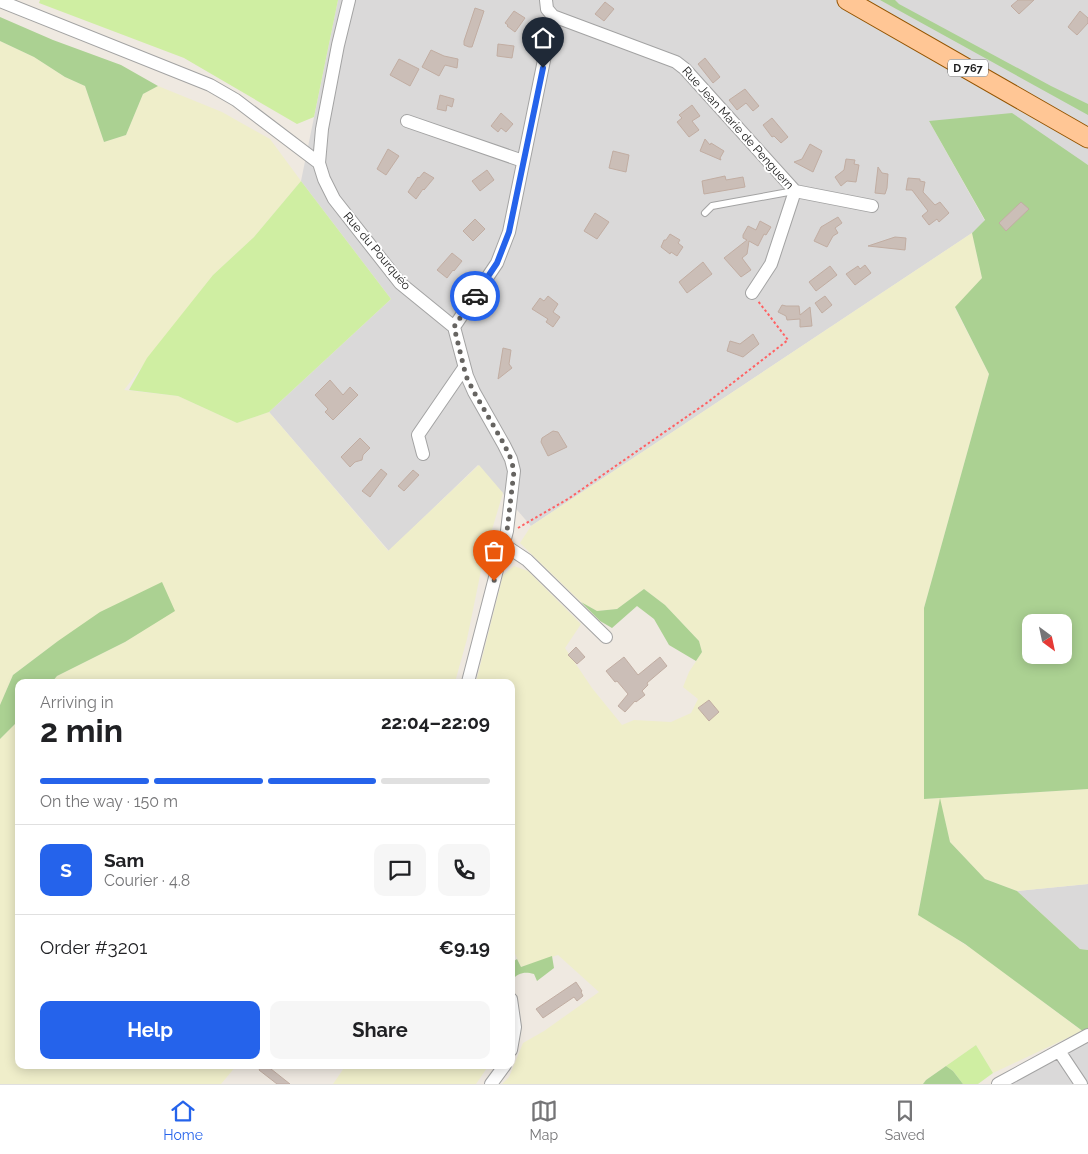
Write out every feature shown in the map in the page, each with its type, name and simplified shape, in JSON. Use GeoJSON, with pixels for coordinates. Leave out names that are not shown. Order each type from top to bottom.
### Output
{"type":"FeatureCollection","features":[{"type":"Feature","properties":{"kind":"main road","name":"D 767"},"geometry":{"type":"LineString","coordinates":[[847,0],[1088,138]]}},
{"type":"Feature","properties":{"kind":"street","name":"Rue du Pourquéo"},"geometry":{"type":"LineString","coordinates":[[348,0],[319,147],[319,163],[324,179],[334,199],[400,282],[454,327]]}},
{"type":"Feature","properties":{"kind":"street"},"geometry":{"type":"LineString","coordinates":[[469,679],[504,540],[514,471],[511,459],[474,392],[464,368],[454,327],[497,263],[509,232],[553,16],[547,9],[546,0]]}},
{"type":"Feature","properties":{"kind":"street"},"geometry":{"type":"LineString","coordinates":[[0,1],[210,85],[250,110],[319,163]]}},
{"type":"Feature","properties":{"kind":"street","name":"Rue Jean Marie de Penguern"},"geometry":{"type":"LineString","coordinates":[[553,16],[676,62],[685,68],[795,191],[872,206]]}},
{"type":"Feature","properties":{"kind":"street"},"geometry":{"type":"LineString","coordinates":[[407,121],[523,161]]}},
{"type":"Feature","properties":{"kind":"street"},"geometry":{"type":"LineString","coordinates":[[752,293],[770,264],[795,191]]}},
{"type":"Feature","properties":{"kind":"street"},"geometry":{"type":"LineString","coordinates":[[423,454],[418,435],[464,368]]}},
{"type":"Feature","properties":{"kind":"street"},"geometry":{"type":"LineString","coordinates":[[504,540],[606,638]]}},
{"type":"Feature","properties":{"kind":"street"},"geometry":{"type":"LineString","coordinates":[[998,1084],[1088,1035]]}},
{"type":"Feature","properties":{"kind":"street"},"geometry":{"type":"LineString","coordinates":[[1059,1051],[1081,1084]]}},
{"type":"Feature","properties":{"kind":"street"},"geometry":{"type":"LineString","coordinates":[[490,1084],[502,1069]]}},
{"type":"Feature","properties":{"kind":"lane"},"geometry":{"type":"LineString","coordinates":[[705,214],[712,206],[795,191]]}},
{"type":"Feature","properties":{"kind":"path"},"geometry":{"type":"LineString","coordinates":[[504,540],[568,499],[708,402],[788,340],[752,293]]}},
{"type":"Feature","properties":{"kind":"shaded area"},"geometry":{"type":"Polygon","coordinates":[[[338,0],[1088,0],[1088,165],[1083,162],[929,121],[985,221],[972,233],[531,526],[478,465],[389,551],[269,412],[391,299],[301,181],[338,0]]]}},
{"type":"Feature","properties":{"kind":"shaded area"},"geometry":{"type":"Polygon","coordinates":[[[1088,884],[1088,950],[1080,949],[1017,891],[1088,884]]]}},
{"type":"Feature","properties":{"kind":"shaded area"},"geometry":{"type":"Polygon","coordinates":[[[1088,1036],[1088,1084],[1003,1084],[1088,1036]]]}},
{"type":"Feature","properties":{"kind":"green space"},"geometry":{"type":"Polygon","coordinates":[[[40,0],[338,0],[314,117],[297,124],[184,58],[39,3],[40,0]]]}},
{"type":"Feature","properties":{"kind":"green space"},"geometry":{"type":"Polygon","coordinates":[[[880,0],[895,0],[899,4],[1051,86],[1088,104],[1088,115],[880,0]]]}},
{"type":"Feature","properties":{"kind":"green space"},"geometry":{"type":"Polygon","coordinates":[[[0,17],[53,40],[121,65],[158,86],[143,94],[126,135],[104,142],[85,86],[65,77],[34,57],[0,41],[0,17]]]}},
{"type":"Feature","properties":{"kind":"green space"},"geometry":{"type":"Polygon","coordinates":[[[0,41],[34,57],[65,77],[85,86],[104,142],[126,135],[143,94],[158,86],[222,112],[270,139],[301,181],[254,237],[213,275],[124,390],[178,396],[237,423],[269,412],[388,551],[479,465],[503,493],[484,556],[467,639],[456,679],[54,679],[125,642],[148,627],[58,641],[13,675],[0,705],[0,41]]]}},
{"type":"Feature","properties":{"kind":"green space"},"geometry":{"type":"Polygon","coordinates":[[[1012,113],[1088,165],[1088,789],[924,799],[924,608],[989,374],[955,307],[982,278],[972,233],[985,220],[929,121],[1012,113]]]}},
{"type":"Feature","properties":{"kind":"green space"},"geometry":{"type":"Polygon","coordinates":[[[301,181],[391,299],[269,412],[237,423],[178,396],[129,390],[147,358],[213,275],[254,237],[301,181]]]}},
{"type":"Feature","properties":{"kind":"green space"},"geometry":{"type":"Polygon","coordinates":[[[972,233],[982,278],[955,308],[989,374],[924,608],[924,799],[1088,789],[1088,884],[1017,891],[985,879],[950,842],[940,800],[918,914],[978,953],[1082,1031],[993,1073],[976,1045],[923,1084],[502,1084],[509,1077],[512,1069],[515,1069],[515,1062],[523,1043],[544,1031],[599,992],[558,955],[521,967],[515,954],[515,679],[477,679],[503,575],[514,566],[528,571],[581,624],[565,648],[592,688],[622,725],[634,720],[671,722],[691,713],[698,699],[683,687],[689,672],[702,652],[699,641],[665,605],[644,589],[617,609],[597,611],[581,602],[520,543],[531,526],[972,233]]]}},
{"type":"Feature","properties":{"kind":"green space"},"geometry":{"type":"Polygon","coordinates":[[[162,582],[175,611],[125,642],[54,679],[15,679],[15,724],[0,739],[0,705],[13,675],[100,612],[162,582]]]}},
{"type":"Feature","properties":{"kind":"green space"},"geometry":{"type":"Polygon","coordinates":[[[644,589],[665,605],[699,641],[702,652],[696,661],[669,645],[654,619],[637,606],[612,628],[600,621],[581,602],[597,611],[617,609],[644,589]]]}},
{"type":"Feature","properties":{"kind":"green space"},"geometry":{"type":"Polygon","coordinates":[[[15,724],[15,1069],[234,1069],[221,1084],[0,1084],[0,739],[15,724]]]}},
{"type":"Feature","properties":{"kind":"green space"},"geometry":{"type":"Polygon","coordinates":[[[940,798],[950,842],[985,879],[1017,891],[1080,949],[1088,950],[1088,1035],[965,944],[918,915],[940,798]]]}},
{"type":"Feature","properties":{"kind":"green space"},"geometry":{"type":"Polygon","coordinates":[[[552,956],[554,968],[537,981],[534,974],[524,973],[515,977],[515,960],[517,959],[521,967],[552,956]]]}},
{"type":"Feature","properties":{"kind":"green space"},"geometry":{"type":"Polygon","coordinates":[[[976,1045],[993,1073],[978,1084],[963,1084],[953,1071],[946,1066],[976,1045]]]}},
{"type":"Feature","properties":{"kind":"green space"},"geometry":{"type":"Polygon","coordinates":[[[946,1066],[953,1071],[963,1084],[923,1084],[926,1080],[946,1066]]]}},
{"type":"Feature","properties":{"kind":"green space"},"geometry":{"type":"Polygon","coordinates":[[[343,1069],[486,1069],[476,1084],[333,1084],[343,1069]]]}},
{"type":"Feature","properties":{"kind":"building"},"geometry":{"type":"Polygon","coordinates":[[[1018,0],[1034,0],[1019,14],[1011,6],[1018,0]]]}},
{"type":"Feature","properties":{"kind":"building"},"geometry":{"type":"Polygon","coordinates":[[[605,2],[614,9],[604,21],[595,14],[605,2]]]}},
{"type":"Feature","properties":{"kind":"building"},"geometry":{"type":"Polygon","coordinates":[[[475,8],[484,11],[472,47],[469,47],[464,45],[464,41],[475,8]]]}},
{"type":"Feature","properties":{"kind":"building"},"geometry":{"type":"Polygon","coordinates":[[[514,11],[525,18],[515,32],[505,23],[514,11]]]}},
{"type":"Feature","properties":{"kind":"building"},"geometry":{"type":"Polygon","coordinates":[[[1080,11],[1088,18],[1088,23],[1077,35],[1068,27],[1080,11]]]}},
{"type":"Feature","properties":{"kind":"building"},"geometry":{"type":"Polygon","coordinates":[[[498,44],[514,46],[512,58],[497,56],[498,44]]]}},
{"type":"Feature","properties":{"kind":"building"},"geometry":{"type":"Polygon","coordinates":[[[431,50],[444,56],[458,59],[457,68],[445,65],[439,76],[422,67],[431,50]]]}},
{"type":"Feature","properties":{"kind":"building"},"geometry":{"type":"Polygon","coordinates":[[[705,58],[720,77],[713,83],[698,64],[705,58]]]}},
{"type":"Feature","properties":{"kind":"building"},"geometry":{"type":"Polygon","coordinates":[[[399,59],[419,69],[410,86],[390,75],[399,59]]]}},
{"type":"Feature","properties":{"kind":"building"},"geometry":{"type":"Polygon","coordinates":[[[745,89],[759,106],[753,111],[746,103],[737,110],[729,100],[745,89]]]}},
{"type":"Feature","properties":{"kind":"building"},"geometry":{"type":"Polygon","coordinates":[[[440,95],[454,99],[452,107],[447,105],[446,111],[437,109],[440,95]]]}},
{"type":"Feature","properties":{"kind":"building"},"geometry":{"type":"Polygon","coordinates":[[[692,105],[700,116],[692,121],[699,130],[689,137],[677,122],[682,118],[679,115],[692,105]]]}},
{"type":"Feature","properties":{"kind":"building"},"geometry":{"type":"Polygon","coordinates":[[[501,113],[513,124],[506,132],[501,128],[498,132],[491,126],[501,113]]]}},
{"type":"Feature","properties":{"kind":"building"},"geometry":{"type":"Polygon","coordinates":[[[772,118],[788,137],[781,143],[774,136],[772,137],[763,125],[772,118]]]}},
{"type":"Feature","properties":{"kind":"building"},"geometry":{"type":"Polygon","coordinates":[[[705,139],[710,145],[711,143],[724,151],[720,158],[721,160],[700,151],[705,139]]]}},
{"type":"Feature","properties":{"kind":"building"},"geometry":{"type":"Polygon","coordinates":[[[810,144],[822,151],[813,172],[794,162],[802,159],[810,144]]]}},
{"type":"Feature","properties":{"kind":"building"},"geometry":{"type":"Polygon","coordinates":[[[388,149],[399,156],[386,175],[377,169],[388,149]]]}},
{"type":"Feature","properties":{"kind":"building"},"geometry":{"type":"Polygon","coordinates":[[[613,151],[629,155],[626,172],[609,168],[613,151]]]}},
{"type":"Feature","properties":{"kind":"building"},"geometry":{"type":"Polygon","coordinates":[[[846,159],[855,160],[854,164],[859,165],[856,182],[847,181],[841,186],[835,177],[844,170],[846,159]]]}},
{"type":"Feature","properties":{"kind":"building"},"geometry":{"type":"Polygon","coordinates":[[[878,167],[882,173],[888,174],[885,194],[875,193],[878,167]]]}},
{"type":"Feature","properties":{"kind":"building"},"geometry":{"type":"Polygon","coordinates":[[[487,170],[494,180],[480,191],[472,181],[487,170]]]}},
{"type":"Feature","properties":{"kind":"building"},"geometry":{"type":"Polygon","coordinates":[[[424,172],[434,178],[416,199],[408,192],[418,177],[424,172]]]}},
{"type":"Feature","properties":{"kind":"building"},"geometry":{"type":"Polygon","coordinates":[[[725,176],[726,180],[743,177],[745,187],[704,194],[702,181],[725,176]]]}},
{"type":"Feature","properties":{"kind":"building"},"geometry":{"type":"Polygon","coordinates":[[[908,178],[920,179],[920,181],[925,182],[923,192],[935,205],[940,202],[949,213],[939,222],[937,219],[929,225],[922,216],[928,211],[912,190],[906,190],[908,178]]]}},
{"type":"Feature","properties":{"kind":"building"},"geometry":{"type":"Polygon","coordinates":[[[1021,202],[1029,209],[1006,231],[999,223],[1021,202]]]}},
{"type":"Feature","properties":{"kind":"building"},"geometry":{"type":"Polygon","coordinates":[[[595,213],[609,222],[597,239],[584,231],[595,213]]]}},
{"type":"Feature","properties":{"kind":"building"},"geometry":{"type":"Polygon","coordinates":[[[838,217],[842,223],[835,228],[838,233],[833,236],[827,247],[814,241],[821,227],[838,217]]]}},
{"type":"Feature","properties":{"kind":"building"},"geometry":{"type":"Polygon","coordinates":[[[475,219],[485,229],[473,241],[463,231],[475,219]]]}},
{"type":"Feature","properties":{"kind":"building"},"geometry":{"type":"Polygon","coordinates":[[[760,221],[771,227],[766,235],[764,234],[758,246],[749,241],[747,254],[742,258],[751,270],[741,277],[724,258],[747,240],[743,238],[743,235],[748,226],[756,230],[760,221]]]}},
{"type":"Feature","properties":{"kind":"building"},"geometry":{"type":"Polygon","coordinates":[[[670,234],[680,240],[678,243],[683,247],[677,256],[671,252],[670,254],[661,247],[664,240],[670,234]]]}},
{"type":"Feature","properties":{"kind":"building"},"geometry":{"type":"Polygon","coordinates":[[[895,237],[906,238],[905,250],[868,246],[895,237]]]}},
{"type":"Feature","properties":{"kind":"building"},"geometry":{"type":"Polygon","coordinates":[[[452,253],[462,261],[447,278],[437,270],[452,253]]]}},
{"type":"Feature","properties":{"kind":"building"},"geometry":{"type":"Polygon","coordinates":[[[703,262],[712,274],[687,293],[679,282],[703,262]]]}},
{"type":"Feature","properties":{"kind":"building"},"geometry":{"type":"Polygon","coordinates":[[[865,265],[871,273],[855,285],[846,274],[858,266],[860,269],[865,265]]]}},
{"type":"Feature","properties":{"kind":"building"},"geometry":{"type":"Polygon","coordinates":[[[830,266],[837,275],[816,291],[809,282],[830,266]]]}},
{"type":"Feature","properties":{"kind":"building"},"geometry":{"type":"Polygon","coordinates":[[[548,296],[558,304],[553,312],[560,317],[553,327],[546,322],[548,319],[532,309],[540,298],[544,301],[548,296]]]}},
{"type":"Feature","properties":{"kind":"building"},"geometry":{"type":"Polygon","coordinates":[[[825,296],[832,305],[822,313],[815,303],[825,296]]]}},
{"type":"Feature","properties":{"kind":"building"},"geometry":{"type":"Polygon","coordinates":[[[782,305],[799,306],[800,315],[810,307],[812,326],[800,327],[800,319],[787,320],[786,316],[778,312],[782,305]]]}},
{"type":"Feature","properties":{"kind":"building"},"geometry":{"type":"Polygon","coordinates":[[[753,334],[759,344],[743,357],[727,351],[730,341],[740,344],[753,334]]]}},
{"type":"Feature","properties":{"kind":"building"},"geometry":{"type":"Polygon","coordinates":[[[503,348],[511,350],[509,364],[512,368],[498,379],[503,348]]]}},
{"type":"Feature","properties":{"kind":"building"},"geometry":{"type":"Polygon","coordinates":[[[330,380],[343,395],[350,387],[358,395],[333,420],[325,412],[328,409],[315,395],[330,380]]]}},
{"type":"Feature","properties":{"kind":"building"},"geometry":{"type":"Polygon","coordinates":[[[553,431],[558,432],[567,447],[548,456],[541,442],[542,438],[553,431]]]}},
{"type":"Feature","properties":{"kind":"building"},"geometry":{"type":"Polygon","coordinates":[[[360,438],[370,448],[363,455],[362,460],[355,462],[350,467],[341,457],[360,438]]]}},
{"type":"Feature","properties":{"kind":"building"},"geometry":{"type":"Polygon","coordinates":[[[381,469],[387,474],[370,497],[362,491],[381,469]]]}},
{"type":"Feature","properties":{"kind":"building"},"geometry":{"type":"Polygon","coordinates":[[[413,470],[419,475],[404,491],[398,486],[413,470]]]}},
{"type":"Feature","properties":{"kind":"building"},"geometry":{"type":"Polygon","coordinates":[[[576,647],[585,657],[577,664],[568,655],[576,647]]]}},
{"type":"Feature","properties":{"kind":"building"},"geometry":{"type":"Polygon","coordinates":[[[624,657],[638,675],[660,657],[667,666],[647,683],[648,685],[642,691],[645,695],[635,701],[625,712],[618,706],[628,694],[606,671],[624,657]]]}},
{"type":"Feature","properties":{"kind":"building"},"geometry":{"type":"Polygon","coordinates":[[[709,700],[719,712],[709,721],[698,708],[709,700]]]}},
{"type":"Feature","properties":{"kind":"building"},"geometry":{"type":"Polygon","coordinates":[[[576,982],[583,996],[577,1001],[574,997],[543,1018],[536,1009],[576,982]]]}},
{"type":"Feature","properties":{"kind":"building"},"geometry":{"type":"Polygon","coordinates":[[[271,1069],[290,1084],[277,1084],[259,1070],[271,1069]]]}},
{"type":"Feature","properties":{"kind":"way so far"},"geometry":{"type":"LineString","coordinates":[[475,296],[454,327],[466,376],[504,444],[514,471],[507,531],[494,581]]}},
{"type":"Feature","properties":{"kind":"route"},"geometry":{"type":"LineString","coordinates":[[475,296],[497,263],[509,232],[543,68]]}}]}
